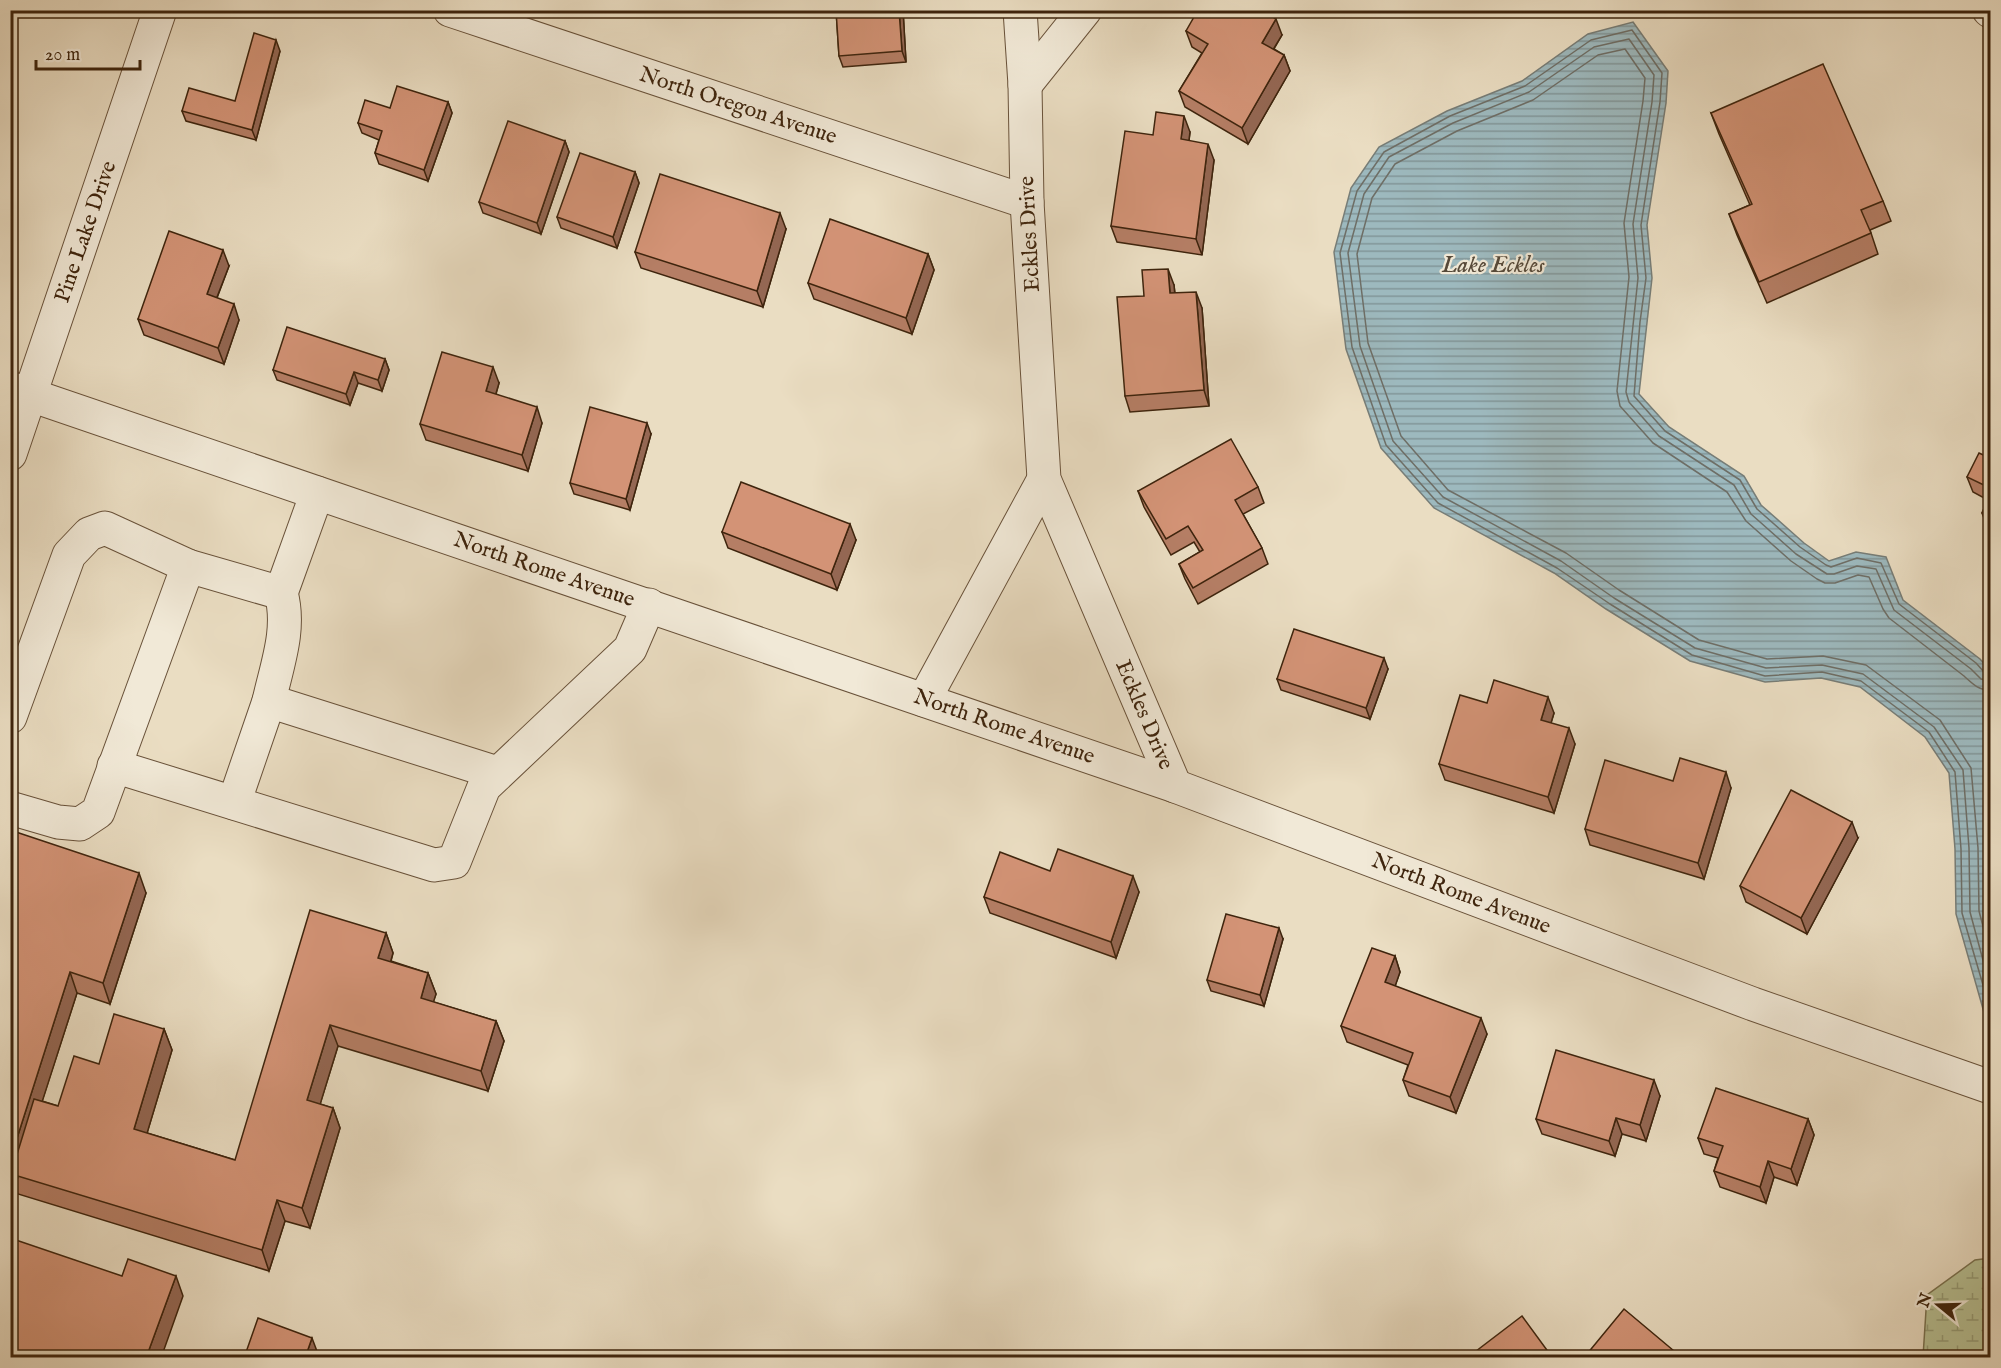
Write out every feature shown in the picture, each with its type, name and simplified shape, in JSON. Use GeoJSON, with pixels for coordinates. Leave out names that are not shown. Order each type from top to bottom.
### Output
{"type":"FeatureCollection","features":[{"type":"Feature","properties":{"kind":"street","name":"Pine Lake Drive"},"geometry":{"type":"LineString","coordinates":[[10,454],[21,391],[160,10]]}},
{"type":"Feature","properties":{"kind":"street","name":"North Oregon Avenue"},"geometry":{"type":"LineString","coordinates":[[450,10],[1027,202]]}},
{"type":"Feature","properties":{"kind":"street","name":"Eckles Drive"},"geometry":{"type":"LineString","coordinates":[[1020,10],[1025,85],[1027,202],[1044,479],[1174,786]]}},
{"type":"Feature","properties":{"kind":"street"},"geometry":{"type":"LineString","coordinates":[[1025,85],[1085,10]]}},
{"type":"Feature","properties":{"kind":"street","name":"North Rome Avenue"},"geometry":{"type":"LineString","coordinates":[[21,391],[1174,786],[1753,1004],[1990,1087]]}},
{"type":"Feature","properties":{"kind":"street"},"geometry":{"type":"LineString","coordinates":[[924,700],[1044,479]]}},
{"type":"Feature","properties":{"kind":"street"},"geometry":{"type":"LineString","coordinates":[[234,803],[270,701],[285,627],[285,609],[281,593],[317,493]]}},
{"type":"Feature","properties":{"kind":"street"},"geometry":{"type":"LineString","coordinates":[[10,717],[69,555],[89,534],[105,528],[188,566],[281,593]]}},
{"type":"Feature","properties":{"kind":"street"},"geometry":{"type":"LineString","coordinates":[[10,808],[58,822],[80,824],[98,812],[188,566]]}},
{"type":"Feature","properties":{"kind":"street"},"geometry":{"type":"LineString","coordinates":[[114,766],[434,866],[454,862],[484,787],[630,649],[650,605]]}},
{"type":"Feature","properties":{"kind":"street"},"geometry":{"type":"LineString","coordinates":[[270,701],[497,773]]}},
{"type":"Feature","properties":{"kind":"green space"},"geometry":{"type":"Polygon","coordinates":[[[1990,1258],[1990,1357],[1923,1357],[1927,1295],[1975,1260],[1990,1258]]]}},
{"type":"Feature","properties":{"kind":"water","name":"Lake Eckles"},"geometry":{"type":"Polygon","coordinates":[[[1633,22],[1668,71],[1666,103],[1647,225],[1652,278],[1639,394],[1669,427],[1744,476],[1761,505],[1804,543],[1829,561],[1856,552],[1886,557],[1903,600],[1980,659],[1990,670],[1990,1015],[1985,1016],[1956,914],[1955,849],[1949,773],[1925,737],[1860,687],[1821,678],[1765,682],[1690,661],[1606,609],[1554,573],[1434,508],[1381,448],[1346,349],[1334,252],[1351,188],[1379,147],[1447,111],[1522,81],[1588,34],[1633,22]]]}},
{"type":"Feature","properties":{"kind":"building"},"geometry":{"type":"Polygon","coordinates":[[[836,10],[899,10],[902,51],[839,56],[836,10]]]}},
{"type":"Feature","properties":{"kind":"building"},"geometry":{"type":"Polygon","coordinates":[[[1198,10],[1262,10],[1276,19],[1262,43],[1284,55],[1242,128],[1179,91],[1208,44],[1186,31],[1198,10]]]}},
{"type":"Feature","properties":{"kind":"building"},"geometry":{"type":"Polygon","coordinates":[[[254,33],[276,40],[252,130],[182,111],[189,88],[235,101],[254,33]]]}},
{"type":"Feature","properties":{"kind":"building"},"geometry":{"type":"Polygon","coordinates":[[[1823,64],[1883,201],[1861,210],[1871,233],[1759,282],[1729,214],[1752,204],[1711,113],[1823,64]]]}},
{"type":"Feature","properties":{"kind":"building"},"geometry":{"type":"Polygon","coordinates":[[[397,86],[448,102],[424,170],[375,153],[382,131],[358,123],[365,100],[390,108],[397,86]]]}},
{"type":"Feature","properties":{"kind":"building"},"geometry":{"type":"Polygon","coordinates":[[[1156,112],[1184,116],[1181,139],[1208,144],[1196,239],[1111,226],[1125,131],[1153,135],[1156,112]]]}},
{"type":"Feature","properties":{"kind":"building"},"geometry":{"type":"Polygon","coordinates":[[[508,121],[565,141],[537,223],[479,202],[508,121]]]}},
{"type":"Feature","properties":{"kind":"building"},"geometry":{"type":"Polygon","coordinates":[[[580,153],[635,172],[613,237],[557,217],[580,153]]]}},
{"type":"Feature","properties":{"kind":"building"},"geometry":{"type":"Polygon","coordinates":[[[660,174],[780,213],[757,291],[635,252],[660,174]]]}},
{"type":"Feature","properties":{"kind":"building"},"geometry":{"type":"Polygon","coordinates":[[[830,219],[928,254],[906,318],[808,283],[830,219]]]}},
{"type":"Feature","properties":{"kind":"building"},"geometry":{"type":"Polygon","coordinates":[[[169,231],[223,250],[207,294],[234,304],[218,348],[138,319],[169,231]]]}},
{"type":"Feature","properties":{"kind":"building"},"geometry":{"type":"Polygon","coordinates":[[[1168,269],[1170,293],[1196,292],[1204,390],[1125,396],[1117,297],[1144,296],[1142,270],[1168,269]]]}},
{"type":"Feature","properties":{"kind":"building"},"geometry":{"type":"Polygon","coordinates":[[[287,327],[385,359],[378,380],[354,372],[346,394],[273,370],[287,327]]]}},
{"type":"Feature","properties":{"kind":"building"},"geometry":{"type":"Polygon","coordinates":[[[442,352],[493,367],[486,391],[537,407],[522,455],[420,424],[442,352]]]}},
{"type":"Feature","properties":{"kind":"building"},"geometry":{"type":"Polygon","coordinates":[[[590,407],[647,423],[626,499],[570,483],[590,407]]]}},
{"type":"Feature","properties":{"kind":"building"},"geometry":{"type":"Polygon","coordinates":[[[1231,439],[1258,487],[1235,500],[1262,548],[1193,588],[1179,564],[1203,550],[1188,526],[1166,539],[1138,491],[1231,439]]]}},
{"type":"Feature","properties":{"kind":"building"},"geometry":{"type":"Polygon","coordinates":[[[1979,453],[1990,458],[1990,488],[1967,477],[1979,453]]]}},
{"type":"Feature","properties":{"kind":"building"},"geometry":{"type":"Polygon","coordinates":[[[741,482],[850,524],[831,574],[722,532],[741,482]]]}},
{"type":"Feature","properties":{"kind":"building"},"geometry":{"type":"Polygon","coordinates":[[[1990,495],[1990,517],[1982,513],[1990,495]]]}},
{"type":"Feature","properties":{"kind":"building"},"geometry":{"type":"Polygon","coordinates":[[[1294,629],[1384,658],[1366,708],[1277,679],[1294,629]]]}},
{"type":"Feature","properties":{"kind":"building"},"geometry":{"type":"Polygon","coordinates":[[[1494,680],[1548,697],[1541,720],[1569,728],[1548,797],[1439,764],[1460,695],[1487,703],[1494,680]]]}},
{"type":"Feature","properties":{"kind":"building"},"geometry":{"type":"Polygon","coordinates":[[[1680,758],[1726,772],[1698,863],[1585,829],[1605,760],[1673,781],[1680,758]]]}},
{"type":"Feature","properties":{"kind":"building"},"geometry":{"type":"Polygon","coordinates":[[[1791,790],[1852,822],[1801,918],[1740,886],[1791,790]]]}},
{"type":"Feature","properties":{"kind":"building"},"geometry":{"type":"Polygon","coordinates":[[[10,830],[139,873],[103,983],[70,972],[11,1157],[10,830]]]}},
{"type":"Feature","properties":{"kind":"building"},"geometry":{"type":"Polygon","coordinates":[[[1058,849],[1133,876],[1111,942],[984,897],[1000,852],[1050,871],[1058,849]]]}},
{"type":"Feature","properties":{"kind":"building"},"geometry":{"type":"Polygon","coordinates":[[[310,910],[386,933],[378,958],[428,973],[421,998],[496,1021],[481,1071],[330,1025],[307,1100],[333,1108],[302,1208],[277,1200],[262,1250],[11,1174],[34,1099],[58,1106],[74,1056],[99,1064],[114,1014],[164,1029],[134,1129],[235,1160],[310,910]]]}},
{"type":"Feature","properties":{"kind":"building"},"geometry":{"type":"Polygon","coordinates":[[[1226,914],[1279,928],[1260,995],[1207,980],[1226,914]]]}},
{"type":"Feature","properties":{"kind":"building"},"geometry":{"type":"Polygon","coordinates":[[[1372,948],[1395,956],[1385,982],[1481,1018],[1450,1097],[1403,1080],[1413,1053],[1341,1026],[1372,948]]]}},
{"type":"Feature","properties":{"kind":"building"},"geometry":{"type":"Polygon","coordinates":[[[1556,1050],[1654,1080],[1640,1125],[1616,1118],[1609,1141],[1536,1119],[1556,1050]]]}},
{"type":"Feature","properties":{"kind":"building"},"geometry":{"type":"Polygon","coordinates":[[[1716,1088],[1808,1119],[1791,1169],[1768,1161],[1760,1187],[1714,1171],[1723,1146],[1698,1138],[1716,1088]]]}},
{"type":"Feature","properties":{"kind":"building"},"geometry":{"type":"Polygon","coordinates":[[[10,1238],[122,1276],[128,1259],[176,1276],[146,1358],[10,1358],[10,1238]]]}},
{"type":"Feature","properties":{"kind":"building"},"geometry":{"type":"Polygon","coordinates":[[[1624,1309],[1680,1356],[1678,1358],[1591,1358],[1587,1354],[1624,1309]]]}},
{"type":"Feature","properties":{"kind":"building"},"geometry":{"type":"Polygon","coordinates":[[[1522,1316],[1552,1357],[1467,1358],[1522,1316]]]}},
{"type":"Feature","properties":{"kind":"building"},"geometry":{"type":"Polygon","coordinates":[[[258,1318],[312,1338],[305,1358],[244,1358],[258,1318]]]}}]}
